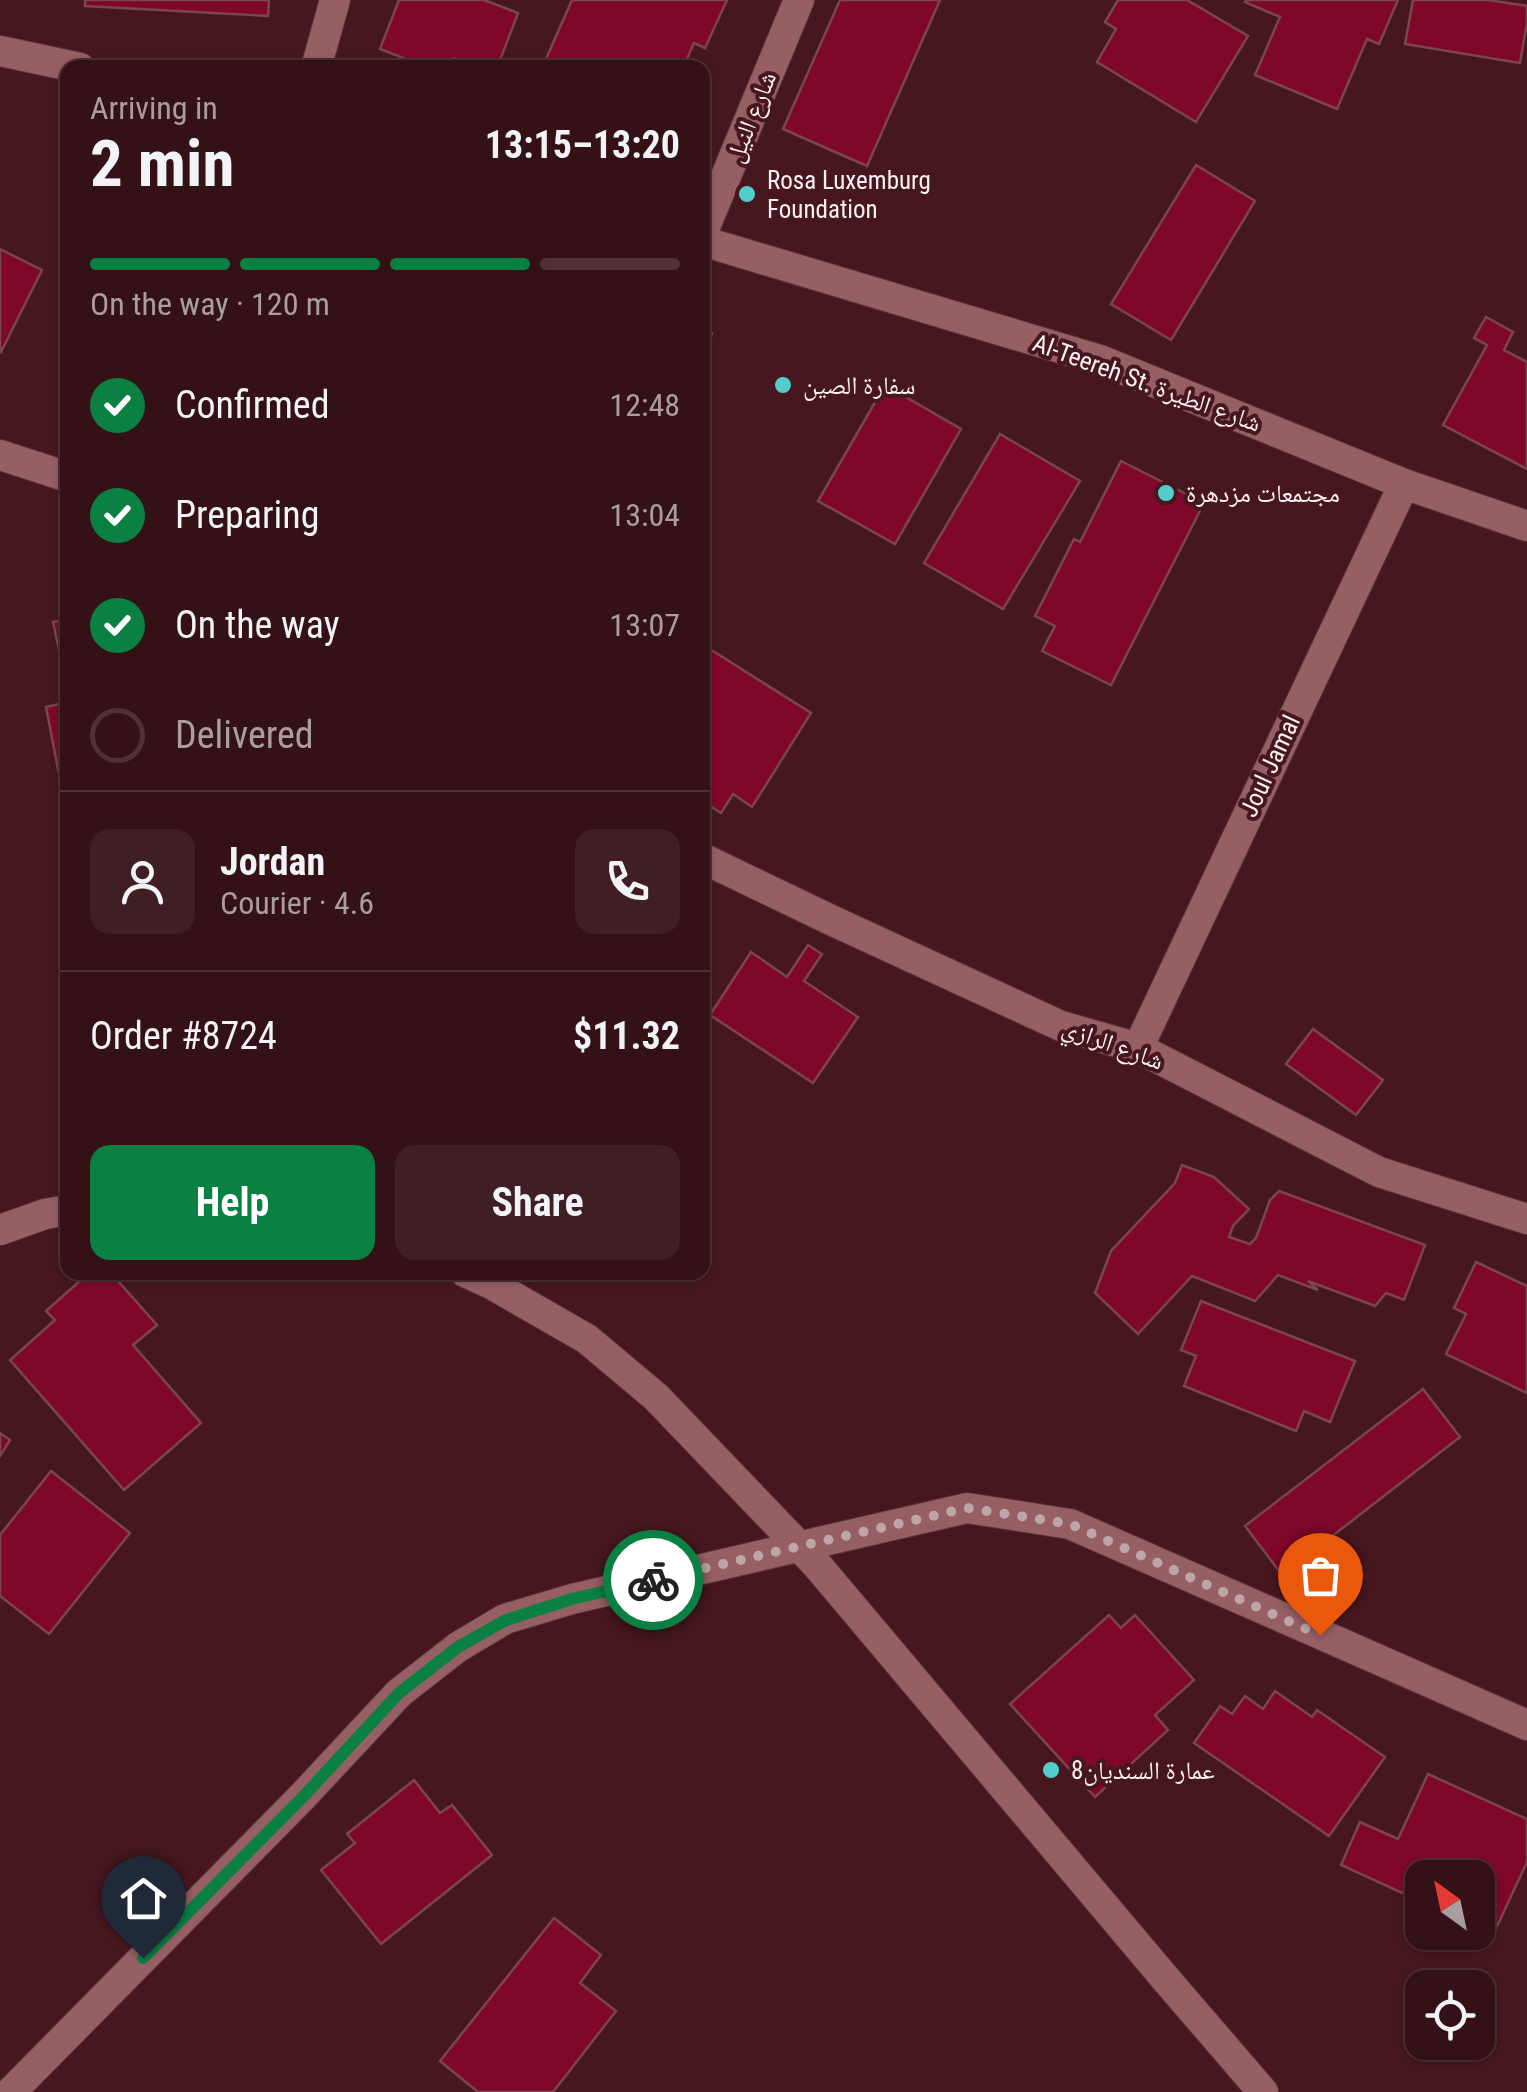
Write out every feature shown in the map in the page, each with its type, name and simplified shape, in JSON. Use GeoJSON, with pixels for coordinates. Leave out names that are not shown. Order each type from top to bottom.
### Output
{"type":"FeatureCollection","features":[{"type":"Feature","properties":{"kind":"street"},"geometry":{"type":"LineString","coordinates":[[318,60],[335,0]]}},
{"type":"Feature","properties":{"kind":"street","name":"شارع النيل"},"geometry":{"type":"LineString","coordinates":[[710,217],[799,0]]}},
{"type":"Feature","properties":{"kind":"street"},"geometry":{"type":"LineString","coordinates":[[0,51],[60,64]]}},
{"type":"Feature","properties":{"kind":"street","name":"Al-Teereh St. شارع الطيرة"},"geometry":{"type":"LineString","coordinates":[[710,239],[1100,360],[1404,484],[1527,526]]}},
{"type":"Feature","properties":{"kind":"street"},"geometry":{"type":"LineString","coordinates":[[0,455],[60,474]]}},
{"type":"Feature","properties":{"kind":"street","name":"Joul Jamal"},"geometry":{"type":"LineString","coordinates":[[1138,1048],[1404,484]]}},
{"type":"Feature","properties":{"kind":"street","name":"شارع الرازي"},"geometry":{"type":"LineString","coordinates":[[710,862],[1061,1026],[1138,1048],[1379,1172],[1527,1219]]}},
{"type":"Feature","properties":{"kind":"street"},"geometry":{"type":"LineString","coordinates":[[0,1230],[60,1211]]}},
{"type":"Feature","properties":{"kind":"street"},"geometry":{"type":"LineString","coordinates":[[482,1280],[588,1339],[656,1398],[799,1546],[1263,2092]]}},
{"type":"Feature","properties":{"kind":"street"},"geometry":{"type":"LineString","coordinates":[[11,2092],[302,1798],[399,1693],[458,1647],[506,1620],[572,1599],[967,1508],[1070,1524],[1527,1725]]}},
{"type":"Feature","properties":{"kind":"building"},"geometry":{"type":"Polygon","coordinates":[[[85,0],[269,0],[268,16],[85,6],[85,0]]]}},
{"type":"Feature","properties":{"kind":"building"},"geometry":{"type":"Polygon","coordinates":[[[399,0],[484,0],[518,13],[500,60],[408,60],[380,49],[399,0]]]}},
{"type":"Feature","properties":{"kind":"building"},"geometry":{"type":"Polygon","coordinates":[[[572,0],[727,0],[705,48],[694,43],[687,60],[546,60],[572,0]]]}},
{"type":"Feature","properties":{"kind":"building"},"geometry":{"type":"Polygon","coordinates":[[[840,0],[940,0],[867,166],[783,129],[840,0]]]}},
{"type":"Feature","properties":{"kind":"building"},"geometry":{"type":"Polygon","coordinates":[[[1118,0],[1187,0],[1248,36],[1196,122],[1097,62],[1116,29],[1105,22],[1118,0]]]}},
{"type":"Feature","properties":{"kind":"building"},"geometry":{"type":"Polygon","coordinates":[[[1246,0],[1398,0],[1379,44],[1367,39],[1337,109],[1255,75],[1280,17],[1246,0]]]}},
{"type":"Feature","properties":{"kind":"building"},"geometry":{"type":"Polygon","coordinates":[[[1413,0],[1488,0],[1527,6],[1520,63],[1405,44],[1413,0]]]}},
{"type":"Feature","properties":{"kind":"building"},"geometry":{"type":"Polygon","coordinates":[[[1196,165],[1255,201],[1171,340],[1111,304],[1196,165]]]}},
{"type":"Feature","properties":{"kind":"building"},"geometry":{"type":"Polygon","coordinates":[[[0,249],[42,270],[1,352],[0,351],[0,249]]]}},
{"type":"Feature","properties":{"kind":"building"},"geometry":{"type":"Polygon","coordinates":[[[1486,317],[1513,332],[1504,350],[1527,362],[1527,469],[1443,425],[1487,345],[1474,338],[1486,317]]]}},
{"type":"Feature","properties":{"kind":"building"},"geometry":{"type":"Polygon","coordinates":[[[885,385],[961,429],[895,544],[818,501],[885,385]]]}},
{"type":"Feature","properties":{"kind":"building"},"geometry":{"type":"Polygon","coordinates":[[[1000,434],[1080,481],[1003,609],[924,563],[1000,434]]]}},
{"type":"Feature","properties":{"kind":"building"},"geometry":{"type":"Polygon","coordinates":[[[1121,461],[1204,503],[1111,685],[1042,651],[1055,626],[1035,616],[1074,539],[1080,542],[1121,461]]]}},
{"type":"Feature","properties":{"kind":"building"},"geometry":{"type":"Polygon","coordinates":[[[60,621],[60,655],[53,622],[60,621]]]}},
{"type":"Feature","properties":{"kind":"building"},"geometry":{"type":"Polygon","coordinates":[[[710,649],[811,713],[752,807],[733,794],[721,813],[710,806],[710,649]]]}},
{"type":"Feature","properties":{"kind":"building"},"geometry":{"type":"Polygon","coordinates":[[[60,704],[60,774],[59,774],[46,707],[60,704]]]}},
{"type":"Feature","properties":{"kind":"building"},"geometry":{"type":"Polygon","coordinates":[[[808,945],[822,954],[804,981],[858,1017],[813,1083],[710,1015],[751,952],[787,977],[808,945]]]}},
{"type":"Feature","properties":{"kind":"building"},"geometry":{"type":"Polygon","coordinates":[[[1313,1029],[1383,1080],[1356,1115],[1286,1064],[1313,1029]]]}},
{"type":"Feature","properties":{"kind":"building"},"geometry":{"type":"Polygon","coordinates":[[[1182,1165],[1214,1177],[1249,1209],[1233,1226],[1229,1237],[1250,1244],[1270,1200],[1279,1191],[1425,1245],[1404,1300],[1386,1293],[1375,1306],[1308,1281],[1318,1290],[1278,1275],[1255,1301],[1192,1276],[1138,1334],[1095,1293],[1111,1251],[1175,1183],[1182,1165]]]}},
{"type":"Feature","properties":{"kind":"building"},"geometry":{"type":"Polygon","coordinates":[[[1476,1262],[1527,1286],[1527,1393],[1446,1354],[1466,1314],[1454,1308],[1476,1262]]]}},
{"type":"Feature","properties":{"kind":"building"},"geometry":{"type":"Polygon","coordinates":[[[81,1280],[117,1280],[157,1325],[133,1345],[201,1423],[124,1490],[10,1360],[55,1320],[46,1311],[81,1280]]]}},
{"type":"Feature","properties":{"kind":"building"},"geometry":{"type":"Polygon","coordinates":[[[1201,1301],[1355,1361],[1330,1422],[1304,1411],[1296,1431],[1184,1386],[1196,1356],[1181,1350],[1201,1301]]]}},
{"type":"Feature","properties":{"kind":"building"},"geometry":{"type":"Polygon","coordinates":[[[1423,1389],[1460,1437],[1282,1575],[1245,1526],[1423,1389]]]}},
{"type":"Feature","properties":{"kind":"building"},"geometry":{"type":"Polygon","coordinates":[[[0,1433],[10,1440],[0,1456],[0,1433]]]}},
{"type":"Feature","properties":{"kind":"building"},"geometry":{"type":"Polygon","coordinates":[[[51,1471],[130,1533],[49,1634],[0,1596],[0,1535],[51,1471]]]}},
{"type":"Feature","properties":{"kind":"building"},"geometry":{"type":"Polygon","coordinates":[[[1109,1615],[1121,1628],[1135,1615],[1194,1680],[1155,1715],[1168,1730],[1095,1797],[1010,1704],[1109,1615]]]}},
{"type":"Feature","properties":{"kind":"building"},"geometry":{"type":"Polygon","coordinates":[[[1275,1691],[1312,1717],[1317,1710],[1385,1757],[1329,1836],[1194,1743],[1220,1706],[1232,1714],[1245,1696],[1263,1709],[1275,1691]]]}},
{"type":"Feature","properties":{"kind":"building"},"geometry":{"type":"Polygon","coordinates":[[[1428,1774],[1527,1819],[1527,1862],[1495,1931],[1495,1860],[1405,1860],[1405,1894],[1341,1865],[1360,1822],[1398,1839],[1428,1774]]]}},
{"type":"Feature","properties":{"kind":"building"},"geometry":{"type":"Polygon","coordinates":[[[414,1780],[440,1813],[452,1805],[492,1855],[381,1944],[321,1870],[355,1843],[347,1834],[414,1780]]]}},
{"type":"Feature","properties":{"kind":"building"},"geometry":{"type":"Polygon","coordinates":[[[554,1918],[601,1955],[580,1983],[616,2011],[553,2092],[478,2092],[440,2061],[554,1918]]]}},
{"type":"Feature","properties":{"kind":"way so far"},"geometry":{"type":"LineString","coordinates":[[653,1580],[967,1508],[1070,1524],[1320,1635]]}},
{"type":"Feature","properties":{"kind":"place","name":"Rosa Luxemburg Foundation"},"geometry":{"type":"Point","coordinates":[747,194]}},
{"type":"Feature","properties":{"kind":"place","name":"سفارة الصين"},"geometry":{"type":"Point","coordinates":[783,385]}},
{"type":"Feature","properties":{"kind":"place","name":"مجتمعات مزدهرة"},"geometry":{"type":"Point","coordinates":[1166,493]}},
{"type":"Feature","properties":{"kind":"place","name":"عمارة السنديان8"},"geometry":{"type":"Point","coordinates":[1051,1770]}},
{"type":"Feature","properties":{"kind":"route"},"geometry":{"type":"LineString","coordinates":[[143,1958],[302,1798],[399,1693],[458,1647],[506,1620],[653,1580]]}}]}
